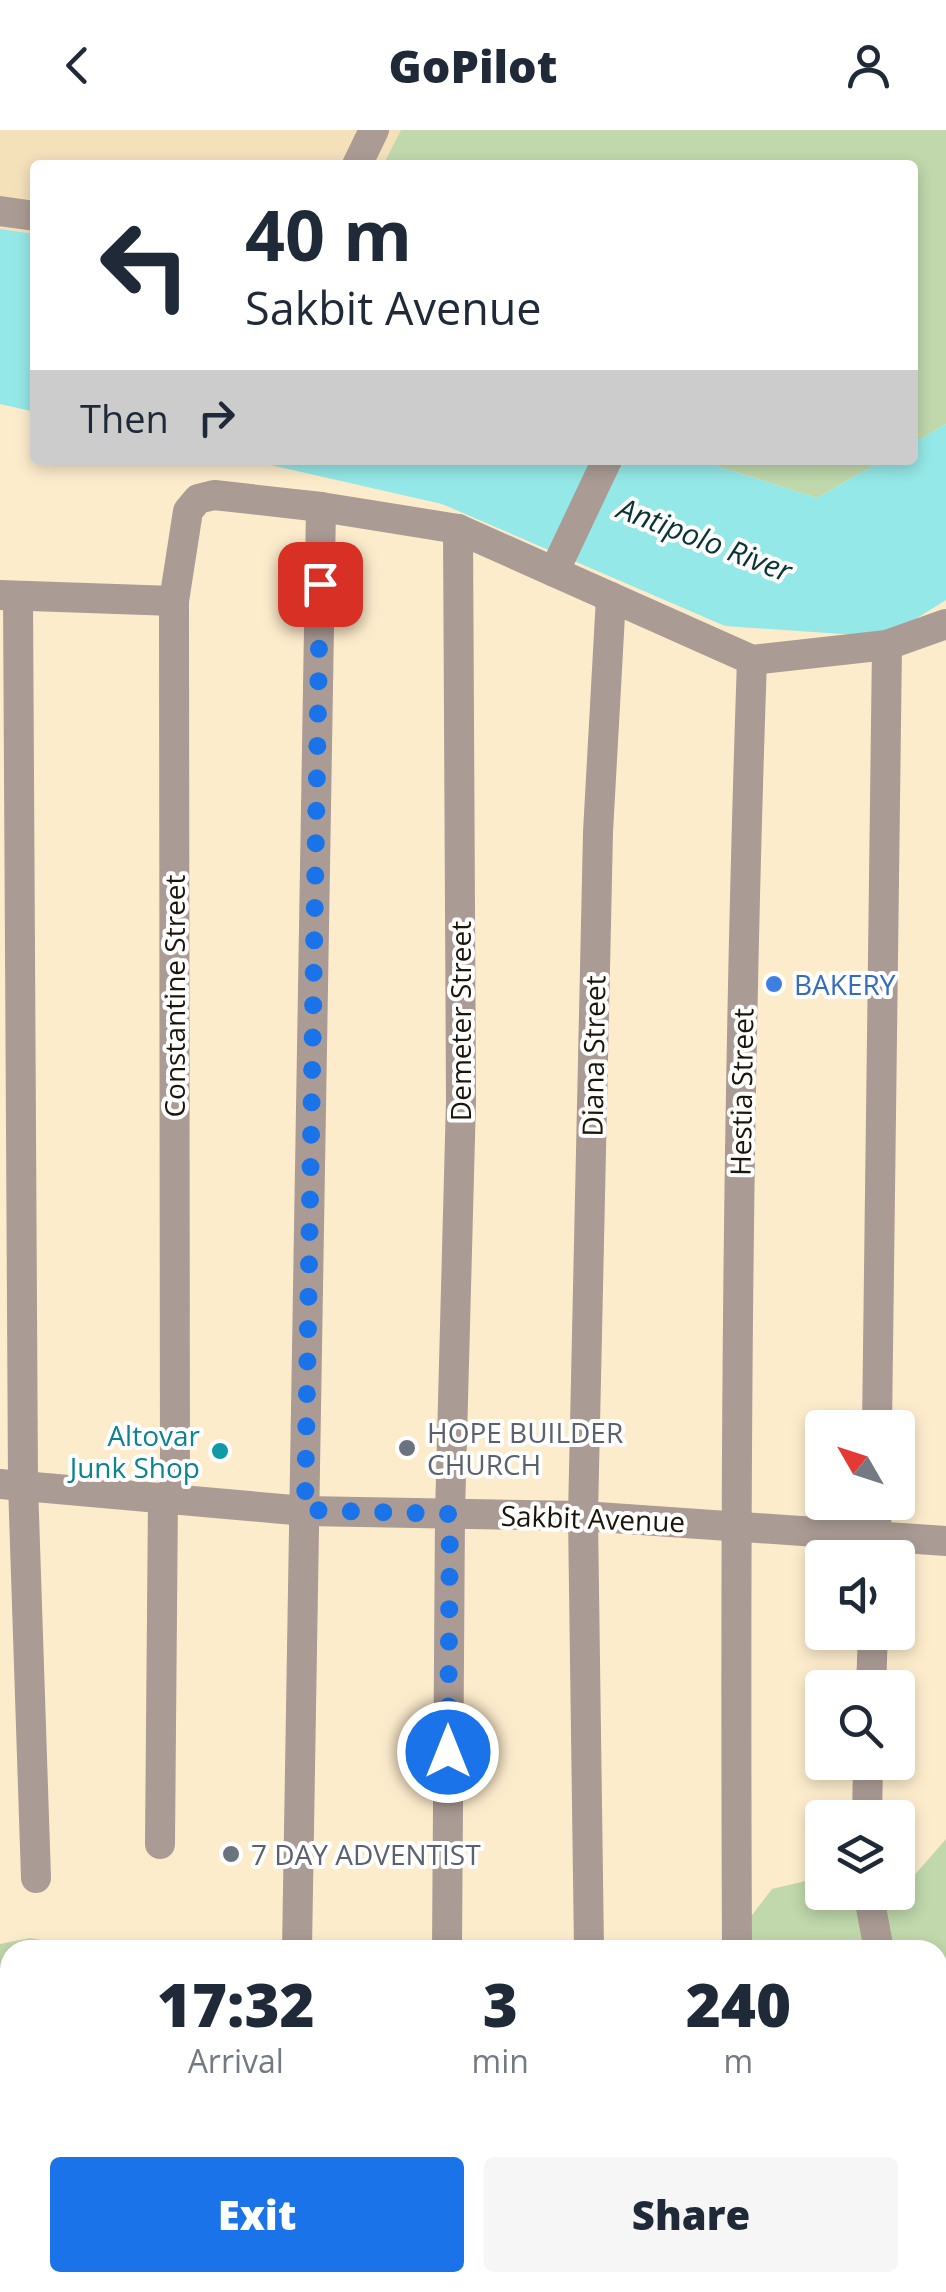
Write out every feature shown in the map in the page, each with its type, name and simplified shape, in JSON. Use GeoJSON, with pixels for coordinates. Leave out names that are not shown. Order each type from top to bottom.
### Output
{"type":"FeatureCollection","features":[{"type":"Feature","properties":{"kind":"street"},"geometry":{"type":"LineString","coordinates":[[359,160],[374,130]]}},
{"type":"Feature","properties":{"kind":"street"},"geometry":{"type":"LineString","coordinates":[[0,210],[30,215]]}},
{"type":"Feature","properties":{"kind":"street"},"geometry":{"type":"LineString","coordinates":[[556,568],[605,465]]}},
{"type":"Feature","properties":{"kind":"street","name":"Constantine Street"},"geometry":{"type":"LineString","coordinates":[[160,1844],[169,1497],[174,600],[188,512],[198,500],[214,496],[321,507]]}},
{"type":"Feature","properties":{"kind":"street"},"geometry":{"type":"LineString","coordinates":[[297,1940],[321,507],[458,528],[556,568],[752,660],[888,646],[946,624]]}},
{"type":"Feature","properties":{"kind":"street","name":"Demeter Street"},"geometry":{"type":"LineString","coordinates":[[448,1940],[450,1514],[461,1100],[458,528]]}},
{"type":"Feature","properties":{"kind":"street"},"geometry":{"type":"LineString","coordinates":[[36,1878],[11,1484],[9,596],[174,600]]}},
{"type":"Feature","properties":{"kind":"street","name":"Diana Street"},"geometry":{"type":"LineString","coordinates":[[588,1940],[584,1516],[598,832],[611,597]]}},
{"type":"Feature","properties":{"kind":"street"},"geometry":{"type":"LineString","coordinates":[[878,1410],[888,646]]}},
{"type":"Feature","properties":{"kind":"street","name":"Hestia Street"},"geometry":{"type":"LineString","coordinates":[[738,1940],[735,1524],[743,902],[752,660]]}},
{"type":"Feature","properties":{"kind":"street","name":"Sakbit Avenue"},"geometry":{"type":"LineString","coordinates":[[11,1484],[305,1510],[584,1516],[735,1524],[838,1540]]}},
{"type":"Feature","properties":{"kind":"street","name":"Sakbit Avenue"},"geometry":{"type":"LineString","coordinates":[[915,1543],[946,1541]]}},
{"type":"Feature","properties":{"kind":"street"},"geometry":{"type":"LineString","coordinates":[[871,1910],[876,1940]]}},
{"type":"Feature","properties":{"kind":"shaded area"},"geometry":{"type":"Polygon","coordinates":[[[0,130],[401,130],[386,160],[30,160],[30,233],[0,229],[0,130]]]}},
{"type":"Feature","properties":{"kind":"green space"},"geometry":{"type":"Polygon","coordinates":[[[401,130],[946,130],[946,424],[918,440],[918,160],[386,160],[401,130]]]}},
{"type":"Feature","properties":{"kind":"green space"},"geometry":{"type":"Polygon","coordinates":[[[714,465],[874,465],[817,498],[714,465]]]}},
{"type":"Feature","properties":{"kind":"green space"},"geometry":{"type":"Polygon","coordinates":[[[946,1839],[946,1940],[724,1940],[735,1937],[772,1889],[805,1881],[805,1910],[915,1910],[915,1875],[946,1839]]]}},
{"type":"Feature","properties":{"kind":"water"},"geometry":{"type":"Polygon","coordinates":[[[0,229],[30,233],[30,411],[0,404],[0,229]]]}},
{"type":"Feature","properties":{"kind":"water","name":"Antipolo River"},"geometry":{"type":"Polygon","coordinates":[[[946,424],[946,600],[887,637],[725,626],[442,504],[270,465],[714,465],[817,498],[874,465],[918,465],[918,440],[946,424]]]}},
{"type":"Feature","properties":{"kind":"place","name":"BAKERY"},"geometry":{"type":"Point","coordinates":[774,984]}},
{"type":"Feature","properties":{"kind":"place","name":"HOPE BUILDER CHURCH"},"geometry":{"type":"Point","coordinates":[407,1448]}},
{"type":"Feature","properties":{"kind":"place","name":"Altovar Junk Shop"},"geometry":{"type":"Point","coordinates":[220,1451]}},
{"type":"Feature","properties":{"kind":"place","name":"7 DAY ADVENTIST"},"geometry":{"type":"Point","coordinates":[231,1854]}},
{"type":"Feature","properties":{"kind":"route"},"geometry":{"type":"LineString","coordinates":[[320,584],[305,1510],[450,1514],[448,1752]]}}]}
